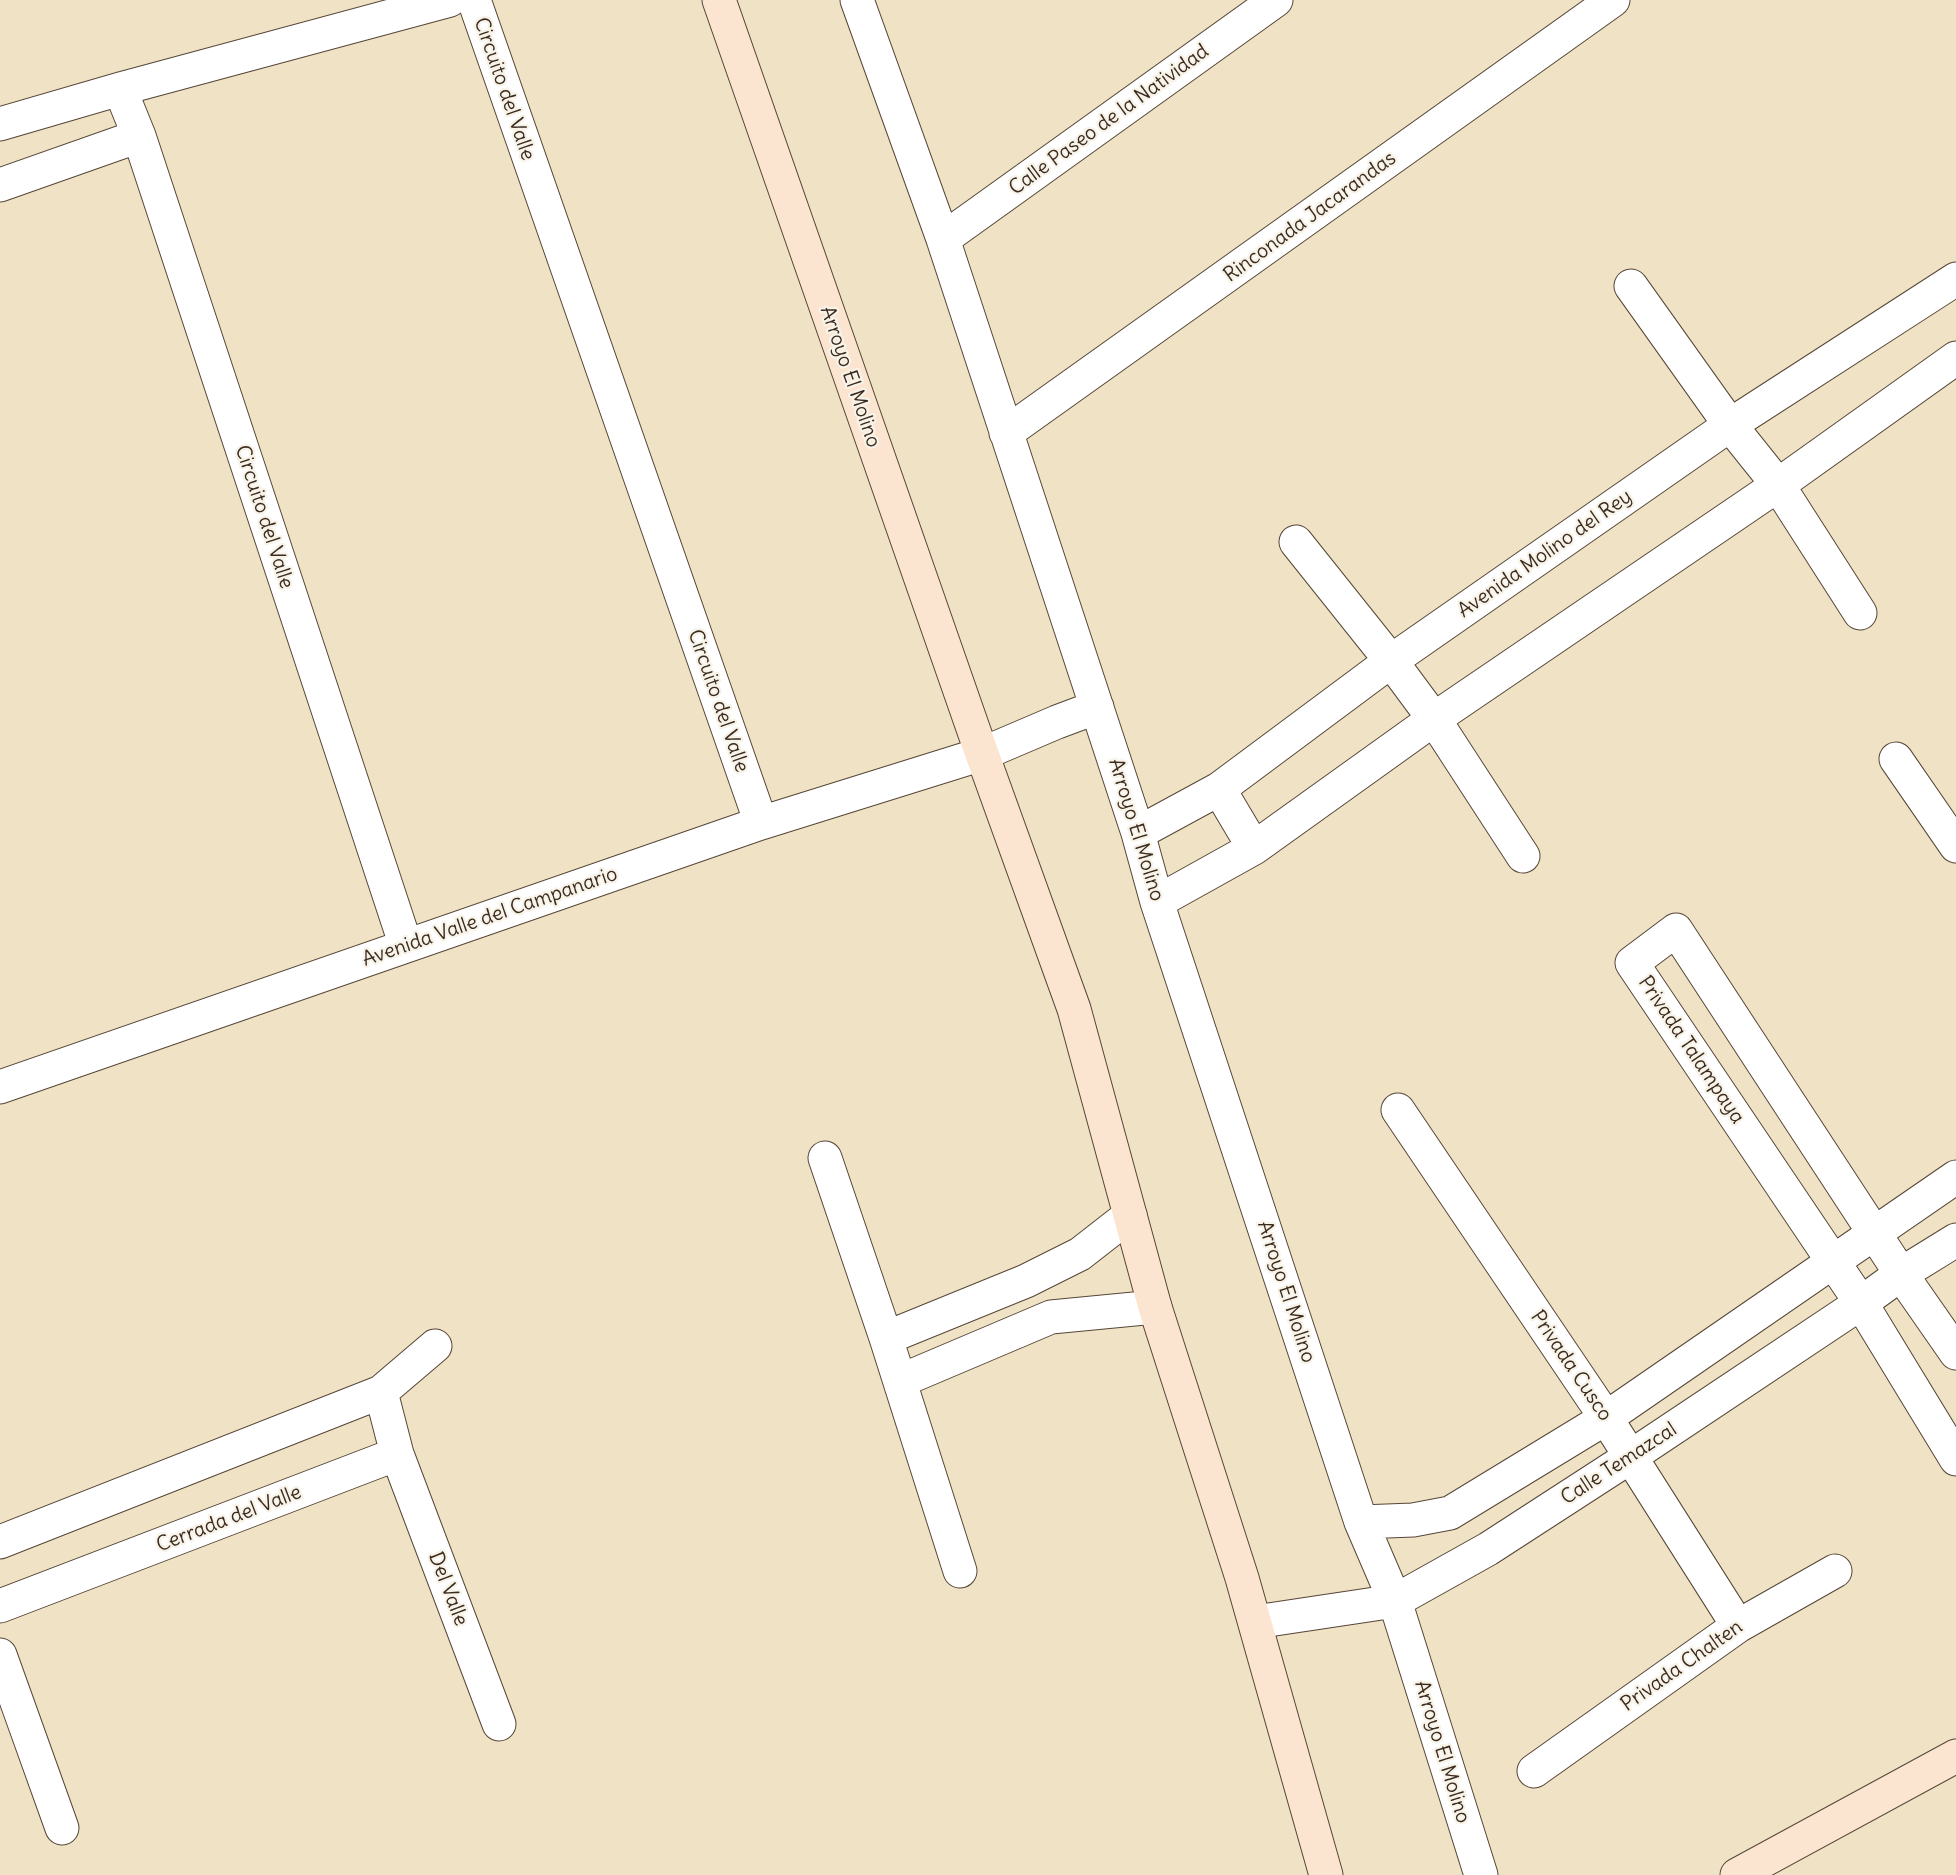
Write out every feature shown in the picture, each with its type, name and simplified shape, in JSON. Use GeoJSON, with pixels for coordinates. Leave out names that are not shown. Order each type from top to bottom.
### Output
{"type":"FeatureCollection","features":[{"type":"Feature","properties":{"kind":"street","name":"Circuito del Valle"},"geometry":{"type":"LineString","coordinates":[[0,124],[120,89],[450,0]]}},
{"type":"Feature","properties":{"kind":"street","name":"Circuito del Valle"},"geometry":{"type":"LineString","coordinates":[[474,0],[761,823]]}},
{"type":"Feature","properties":{"kind":"street","name":"Arroyo El Molino"},"geometry":{"type":"LineString","coordinates":[[719,0],[982,754],[1074,1009],[1155,1307],[1255,1622],[1326,1875]]}},
{"type":"Feature","properties":{"kind":"street","name":"Arroyo El Molino"},"geometry":{"type":"LineString","coordinates":[[857,0],[943,240],[1361,1522],[1395,1601],[1481,1875]]}},
{"type":"Feature","properties":{"kind":"street","name":"Calle Paseo de la Natividad"},"geometry":{"type":"LineString","coordinates":[[943,240],[1276,0]]}},
{"type":"Feature","properties":{"kind":"street","name":"Rinconada Jacarandas"},"geometry":{"type":"LineString","coordinates":[[1006,434],[1613,0]]}},
{"type":"Feature","properties":{"kind":"street","name":"Circuito del Valle"},"geometry":{"type":"LineString","coordinates":[[120,89],[139,136],[406,946]]}},
{"type":"Feature","properties":{"kind":"street"},"geometry":{"type":"LineString","coordinates":[[0,185],[139,136]]}},
{"type":"Feature","properties":{"kind":"street","name":"Avenida Molino del Rey"},"geometry":{"type":"LineString","coordinates":[[1138,833],[1219,789],[1391,661],[1730,425],[1956,279]]}},
{"type":"Feature","properties":{"kind":"street"},"geometry":{"type":"LineString","coordinates":[[1631,286],[1730,425],[1778,486],[1860,613]]}},
{"type":"Feature","properties":{"kind":"street"},"geometry":{"type":"LineString","coordinates":[[1157,902],[1254,848],[1434,719],[1778,486],[1956,358]]}},
{"type":"Feature","properties":{"kind":"street"},"geometry":{"type":"LineString","coordinates":[[1296,542],[1434,719],[1523,856]]}},
{"type":"Feature","properties":{"kind":"street"},"geometry":{"type":"LineString","coordinates":[[982,754],[1097,707]]}},
{"type":"Feature","properties":{"kind":"street","name":"Avenida Valle del Campanario"},"geometry":{"type":"LineString","coordinates":[[0,1087],[761,823],[982,754]]}},
{"type":"Feature","properties":{"kind":"street"},"geometry":{"type":"LineString","coordinates":[[1896,759],[1956,846]]}},
{"type":"Feature","properties":{"kind":"street"},"geometry":{"type":"LineString","coordinates":[[1219,789],[1254,848]]}},
{"type":"Feature","properties":{"kind":"street","name":"Privada Talampaya"},"geometry":{"type":"LineString","coordinates":[[1956,1353],[1901,1274],[1676,930],[1632,963],[1861,1303],[1956,1459]]}},
{"type":"Feature","properties":{"kind":"street","name":"Privada Cusco"},"geometry":{"type":"LineString","coordinates":[[1398,1110],[1606,1418],[1738,1626]]}},
{"type":"Feature","properties":{"kind":"street"},"geometry":{"type":"LineString","coordinates":[[825,1158],[886,1338],[960,1571]]}},
{"type":"Feature","properties":{"kind":"street"},"geometry":{"type":"LineString","coordinates":[[1361,1522],[1413,1520],[1450,1513],[1606,1418],[1956,1177]]}},
{"type":"Feature","properties":{"kind":"street"},"geometry":{"type":"LineString","coordinates":[[886,1338],[1026,1281],[1080,1254],[1130,1215]]}},
{"type":"Feature","properties":{"kind":"street","name":"Calle Temazcal"},"geometry":{"type":"LineString","coordinates":[[1255,1622],[1395,1601],[1488,1549],[1630,1457],[1901,1274],[1956,1240]]}},
{"type":"Feature","properties":{"kind":"street"},"geometry":{"type":"LineString","coordinates":[[900,1381],[1051,1317],[1155,1307]]}},
{"type":"Feature","properties":{"kind":"street"},"geometry":{"type":"LineString","coordinates":[[0,1542],[381,1392],[435,1346]]}},
{"type":"Feature","properties":{"kind":"street"},"geometry":{"type":"LineString","coordinates":[[381,1392],[397,1454]]}},
{"type":"Feature","properties":{"kind":"street","name":"Cerrada del Valle"},"geometry":{"type":"LineString","coordinates":[[0,1606],[397,1454]]}},
{"type":"Feature","properties":{"kind":"street","name":"Del Valle"},"geometry":{"type":"LineString","coordinates":[[397,1454],[499,1724]]}},
{"type":"Feature","properties":{"kind":"street","name":"Privada Chalten"},"geometry":{"type":"LineString","coordinates":[[1534,1770],[1738,1626],[1835,1571]]}},
{"type":"Feature","properties":{"kind":"street"},"geometry":{"type":"LineString","coordinates":[[0,1655],[62,1828]]}},
{"type":"Feature","properties":{"kind":"street"},"geometry":{"type":"LineString","coordinates":[[1737,1875],[1956,1756]]}}]}
